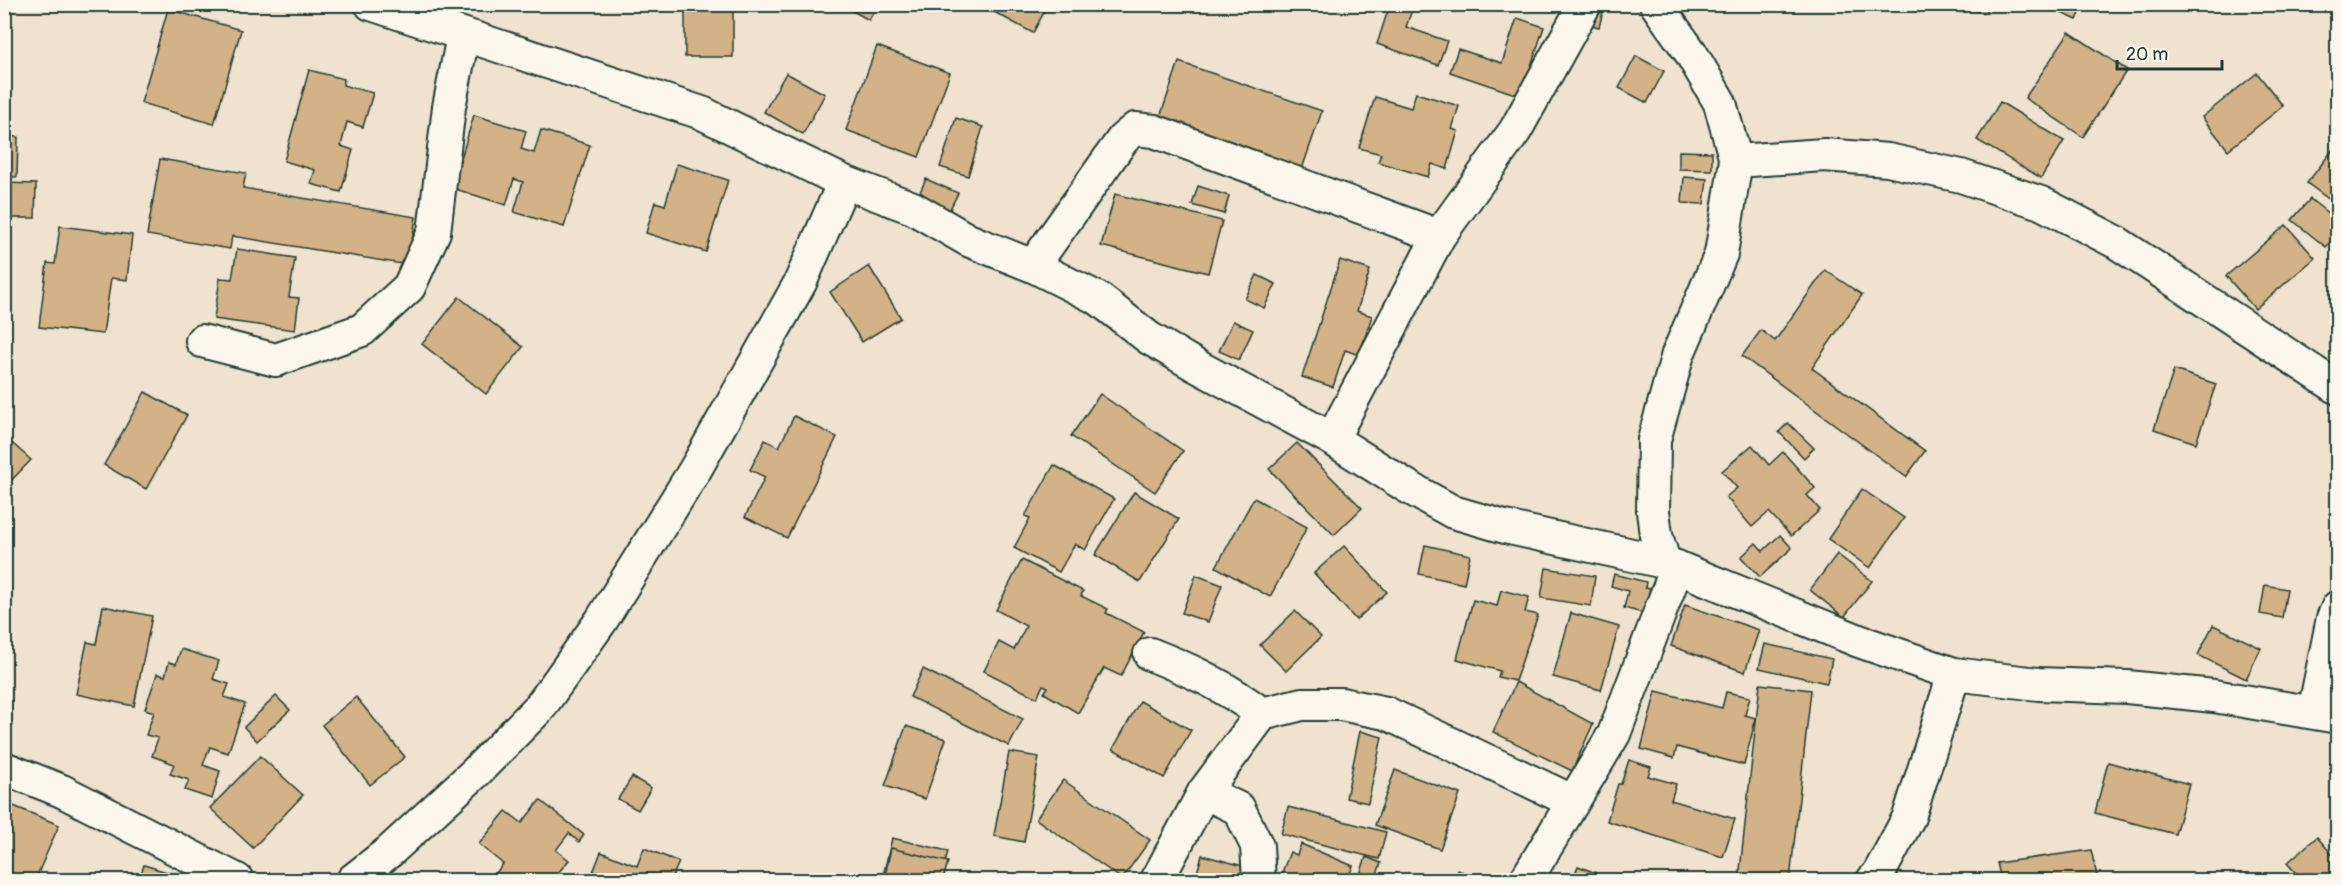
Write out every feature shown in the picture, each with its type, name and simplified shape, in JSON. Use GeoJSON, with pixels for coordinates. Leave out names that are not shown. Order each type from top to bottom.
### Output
{"type":"FeatureCollection","features":[{"type":"Feature","properties":{"kind":"street"},"geometry":{"type":"LineString","coordinates":[[371,4],[702,113],[844,182],[913,208],[968,240],[1033,266],[1099,299],[1149,338],[1332,439],[1408,487],[1453,512],[1505,527],[1670,564],[1858,641],[1954,674],[2038,684],[2127,687],[2203,695],[2326,715],[2333,618],[2337,607]]}},
{"type":"Feature","properties":{"kind":"street"},"geometry":{"type":"LineString","coordinates":[[1332,439],[1439,237],[1515,131],[1585,4]]}},
{"type":"Feature","properties":{"kind":"street"},"geometry":{"type":"LineString","coordinates":[[1526,880],[1614,734],[1670,564],[1656,535],[1653,511],[1654,440],[1678,354],[1721,254],[1736,161],[1720,103],[1691,53],[1656,4]]}},
{"type":"Feature","properties":{"kind":"street"},"geometry":{"type":"LineString","coordinates":[[202,341],[276,360],[362,330],[409,287],[434,232],[449,107],[463,36]]}},
{"type":"Feature","properties":{"kind":"street"},"geometry":{"type":"LineString","coordinates":[[1033,266],[1124,139],[1135,129],[1154,131],[1439,237]]}},
{"type":"Feature","properties":{"kind":"street"},"geometry":{"type":"LineString","coordinates":[[1736,161],[1824,155],[1888,160],[1961,176],[2041,203],[2116,242],[2337,388]]}},
{"type":"Feature","properties":{"kind":"street"},"geometry":{"type":"LineString","coordinates":[[353,880],[390,851],[476,772],[540,707],[600,621],[695,470],[800,282],[844,182]]}},
{"type":"Feature","properties":{"kind":"street"},"geometry":{"type":"LineString","coordinates":[[1150,654],[1198,673],[1243,699],[1262,714]]}},
{"type":"Feature","properties":{"kind":"street"},"geometry":{"type":"LineString","coordinates":[[1873,880],[1878,875],[1909,817],[1954,674]]}},
{"type":"Feature","properties":{"kind":"street"},"geometry":{"type":"LineString","coordinates":[[1157,880],[1204,792],[1262,714],[1302,704],[1341,704],[1386,713],[1572,801]]}},
{"type":"Feature","properties":{"kind":"street"},"geometry":{"type":"LineString","coordinates":[[4,768],[62,791],[237,880]]}},
{"type":"Feature","properties":{"kind":"street"},"geometry":{"type":"LineString","coordinates":[[1204,792],[1239,809],[1257,846],[1259,880]]}},
{"type":"Feature","properties":{"kind":"building"},"geometry":{"type":"Polygon","coordinates":[[[685,4],[733,4],[733,57],[685,57],[685,4]]]}},
{"type":"Feature","properties":{"kind":"building"},"geometry":{"type":"Polygon","coordinates":[[[847,4],[878,4],[869,20],[845,7],[847,4]]]}},
{"type":"Feature","properties":{"kind":"building"},"geometry":{"type":"Polygon","coordinates":[[[979,4],[1048,4],[1033,33],[979,4]]]}},
{"type":"Feature","properties":{"kind":"building"},"geometry":{"type":"Polygon","coordinates":[[[1390,4],[1414,4],[1406,27],[1447,41],[1438,65],[1377,44],[1390,4]]]}},
{"type":"Feature","properties":{"kind":"building"},"geometry":{"type":"Polygon","coordinates":[[[1591,4],[1605,4],[1599,27],[1587,24],[1591,4]]]}},
{"type":"Feature","properties":{"kind":"building"},"geometry":{"type":"Polygon","coordinates":[[[1942,4],[1988,4],[1986,13],[1942,4]]]}},
{"type":"Feature","properties":{"kind":"building"},"geometry":{"type":"Polygon","coordinates":[[[2041,4],[2084,4],[2077,20],[2041,4]]]}},
{"type":"Feature","properties":{"kind":"building"},"geometry":{"type":"Polygon","coordinates":[[[168,9],[241,30],[214,124],[141,103],[168,9]]]}},
{"type":"Feature","properties":{"kind":"building"},"geometry":{"type":"Polygon","coordinates":[[[1517,18],[1544,27],[1521,96],[1450,72],[1458,49],[1502,63],[1517,18]]]}},
{"type":"Feature","properties":{"kind":"building"},"geometry":{"type":"Polygon","coordinates":[[[2069,32],[2127,70],[2083,137],[2025,98],[2069,32]]]}},
{"type":"Feature","properties":{"kind":"building"},"geometry":{"type":"Polygon","coordinates":[[[877,46],[950,73],[919,157],[846,130],[877,46]]]}},
{"type":"Feature","properties":{"kind":"building"},"geometry":{"type":"Polygon","coordinates":[[[1636,56],[1664,71],[1647,103],[1619,88],[1636,56]]]}},
{"type":"Feature","properties":{"kind":"building"},"geometry":{"type":"Polygon","coordinates":[[[1179,62],[1322,111],[1301,172],[1158,123],[1179,62]]]}},
{"type":"Feature","properties":{"kind":"building"},"geometry":{"type":"Polygon","coordinates":[[[309,70],[344,79],[343,85],[373,93],[363,127],[347,122],[341,146],[353,150],[341,192],[311,184],[315,170],[284,161],[309,70]]]}},
{"type":"Feature","properties":{"kind":"building"},"geometry":{"type":"Polygon","coordinates":[[[786,73],[825,94],[803,134],[764,112],[786,73]]]}},
{"type":"Feature","properties":{"kind":"building"},"geometry":{"type":"Polygon","coordinates":[[[2257,73],[2283,106],[2228,150],[2202,117],[2257,73]]]}},
{"type":"Feature","properties":{"kind":"building"},"geometry":{"type":"Polygon","coordinates":[[[1416,93],[1459,106],[1452,129],[1458,131],[1447,169],[1432,164],[1428,177],[1378,162],[1381,154],[1359,148],[1375,97],[1411,108],[1416,93]]]}},
{"type":"Feature","properties":{"kind":"building"},"geometry":{"type":"Polygon","coordinates":[[[2000,102],[2064,141],[2041,178],[1977,140],[2000,102]]]}},
{"type":"Feature","properties":{"kind":"building"},"geometry":{"type":"Polygon","coordinates":[[[474,115],[526,131],[521,149],[534,153],[541,130],[590,145],[564,227],[514,212],[523,182],[514,179],[506,205],[452,188],[474,115]]]}},
{"type":"Feature","properties":{"kind":"building"},"geometry":{"type":"Polygon","coordinates":[[[956,118],[983,127],[968,176],[940,167],[956,118]]]}},
{"type":"Feature","properties":{"kind":"building"},"geometry":{"type":"Polygon","coordinates":[[[4,136],[18,137],[17,177],[4,176],[4,136]]]}},
{"type":"Feature","properties":{"kind":"building"},"geometry":{"type":"Polygon","coordinates":[[[2338,143],[2338,206],[2307,183],[2338,143]]]}},
{"type":"Feature","properties":{"kind":"building"},"geometry":{"type":"Polygon","coordinates":[[[1679,151],[1712,152],[1712,170],[1679,169],[1679,151]]]}},
{"type":"Feature","properties":{"kind":"building"},"geometry":{"type":"Polygon","coordinates":[[[160,159],[246,173],[243,188],[416,217],[408,265],[232,236],[230,249],[147,235],[160,159]]]}},
{"type":"Feature","properties":{"kind":"building"},"geometry":{"type":"Polygon","coordinates":[[[677,164],[728,180],[706,252],[646,233],[655,202],[665,205],[677,164]]]}},
{"type":"Feature","properties":{"kind":"building"},"geometry":{"type":"Polygon","coordinates":[[[1684,177],[1707,179],[1704,204],[1682,203],[1684,177]]]}},
{"type":"Feature","properties":{"kind":"building"},"geometry":{"type":"Polygon","coordinates":[[[926,179],[958,193],[947,215],[916,201],[926,179]]]}},
{"type":"Feature","properties":{"kind":"building"},"geometry":{"type":"Polygon","coordinates":[[[4,183],[36,184],[35,218],[4,218],[4,183]]]}},
{"type":"Feature","properties":{"kind":"building"},"geometry":{"type":"Polygon","coordinates":[[[1198,186],[1229,196],[1224,214],[1192,205],[1198,186]]]}},
{"type":"Feature","properties":{"kind":"building"},"geometry":{"type":"Polygon","coordinates":[[[1115,194],[1222,221],[1208,273],[1101,246],[1115,194]]]}},
{"type":"Feature","properties":{"kind":"building"},"geometry":{"type":"Polygon","coordinates":[[[2310,199],[2338,221],[2338,234],[2326,247],[2292,220],[2310,199]]]}},
{"type":"Feature","properties":{"kind":"building"},"geometry":{"type":"Polygon","coordinates":[[[2286,225],[2315,258],[2255,309],[2226,276],[2286,225]]]}},
{"type":"Feature","properties":{"kind":"building"},"geometry":{"type":"Polygon","coordinates":[[[60,226],[132,235],[127,280],[111,278],[103,334],[39,327],[47,263],[55,264],[60,226]]]}},
{"type":"Feature","properties":{"kind":"building"},"geometry":{"type":"Polygon","coordinates":[[[237,249],[295,258],[289,297],[299,298],[295,330],[214,319],[220,278],[232,279],[237,249]]]}},
{"type":"Feature","properties":{"kind":"building"},"geometry":{"type":"Polygon","coordinates":[[[1340,260],[1370,270],[1357,311],[1372,316],[1359,355],[1345,350],[1333,387],[1302,377],[1340,260]]]}},
{"type":"Feature","properties":{"kind":"building"},"geometry":{"type":"Polygon","coordinates":[[[869,266],[901,318],[862,342],[830,292],[869,266]]]}},
{"type":"Feature","properties":{"kind":"building"},"geometry":{"type":"Polygon","coordinates":[[[1825,270],[1862,295],[1812,368],[1925,451],[1906,477],[1742,356],[1761,330],[1775,341],[1825,270]]]}},
{"type":"Feature","properties":{"kind":"building"},"geometry":{"type":"Polygon","coordinates":[[[1257,275],[1276,284],[1264,308],[1245,299],[1257,275]]]}},
{"type":"Feature","properties":{"kind":"building"},"geometry":{"type":"Polygon","coordinates":[[[459,297],[523,347],[486,394],[422,344],[459,297]]]}},
{"type":"Feature","properties":{"kind":"building"},"geometry":{"type":"Polygon","coordinates":[[[1233,321],[1253,330],[1239,360],[1219,351],[1233,321]]]}},
{"type":"Feature","properties":{"kind":"building"},"geometry":{"type":"Polygon","coordinates":[[[2174,370],[2216,384],[2196,443],[2154,429],[2174,370]]]}},
{"type":"Feature","properties":{"kind":"building"},"geometry":{"type":"Polygon","coordinates":[[[145,392],[187,415],[146,489],[104,465],[145,392]]]}},
{"type":"Feature","properties":{"kind":"building"},"geometry":{"type":"Polygon","coordinates":[[[1100,394],[1183,451],[1155,492],[1071,436],[1100,394]]]}},
{"type":"Feature","properties":{"kind":"building"},"geometry":{"type":"Polygon","coordinates":[[[794,416],[837,437],[787,538],[745,517],[765,477],[750,470],[765,440],[779,447],[794,416]]]}},
{"type":"Feature","properties":{"kind":"building"},"geometry":{"type":"Polygon","coordinates":[[[1788,423],[1814,448],[1804,458],[1779,432],[1788,423]]]}},
{"type":"Feature","properties":{"kind":"building"},"geometry":{"type":"Polygon","coordinates":[[[4,436],[31,460],[4,488],[4,436]]]}},
{"type":"Feature","properties":{"kind":"building"},"geometry":{"type":"Polygon","coordinates":[[[1297,443],[1362,508],[1334,535],[1269,469],[1297,443]]]}},
{"type":"Feature","properties":{"kind":"building"},"geometry":{"type":"Polygon","coordinates":[[[1752,445],[1769,465],[1783,452],[1815,488],[1807,495],[1820,510],[1791,536],[1769,512],[1752,527],[1726,497],[1737,488],[1722,471],[1752,445]]]}},
{"type":"Feature","properties":{"kind":"building"},"geometry":{"type":"Polygon","coordinates":[[[1054,465],[1114,499],[1085,550],[1075,544],[1059,572],[1014,548],[1030,518],[1025,516],[1054,465]]]}},
{"type":"Feature","properties":{"kind":"building"},"geometry":{"type":"Polygon","coordinates":[[[1862,489],[1904,518],[1870,568],[1828,539],[1862,489]]]}},
{"type":"Feature","properties":{"kind":"building"},"geometry":{"type":"Polygon","coordinates":[[[1134,492],[1179,519],[1140,582],[1095,555],[1134,492]]]}},
{"type":"Feature","properties":{"kind":"building"},"geometry":{"type":"Polygon","coordinates":[[[1254,498],[1307,527],[1270,597],[1216,567],[1254,498]]]}},
{"type":"Feature","properties":{"kind":"building"},"geometry":{"type":"Polygon","coordinates":[[[1780,535],[1792,548],[1760,577],[1741,557],[1756,543],[1763,551],[1780,535]]]}},
{"type":"Feature","properties":{"kind":"building"},"geometry":{"type":"Polygon","coordinates":[[[1425,545],[1470,555],[1464,584],[1419,574],[1425,545]]]}},
{"type":"Feature","properties":{"kind":"building"},"geometry":{"type":"Polygon","coordinates":[[[1344,546],[1387,592],[1356,620],[1314,573],[1344,546]]]}},
{"type":"Feature","properties":{"kind":"building"},"geometry":{"type":"Polygon","coordinates":[[[1837,554],[1872,581],[1844,617],[1810,590],[1837,554]]]}},
{"type":"Feature","properties":{"kind":"building"},"geometry":{"type":"Polygon","coordinates":[[[1022,560],[1083,591],[1081,596],[1108,609],[1106,613],[1144,632],[1121,676],[1104,668],[1078,713],[1044,693],[1048,687],[1043,685],[1037,698],[984,671],[999,642],[1014,650],[1026,626],[996,610],[1022,560]]]}},
{"type":"Feature","properties":{"kind":"building"},"geometry":{"type":"Polygon","coordinates":[[[1546,568],[1595,576],[1591,606],[1541,598],[1546,568]]]}},
{"type":"Feature","properties":{"kind":"building"},"geometry":{"type":"Polygon","coordinates":[[[1614,574],[1646,582],[1645,588],[1650,589],[1643,613],[1624,608],[1628,591],[1611,586],[1614,574]]]}},
{"type":"Feature","properties":{"kind":"building"},"geometry":{"type":"Polygon","coordinates":[[[1196,575],[1222,585],[1208,622],[1182,613],[1196,575]]]}},
{"type":"Feature","properties":{"kind":"building"},"geometry":{"type":"Polygon","coordinates":[[[2265,585],[2287,589],[2282,618],[2260,614],[2265,585]]]}},
{"type":"Feature","properties":{"kind":"building"},"geometry":{"type":"Polygon","coordinates":[[[1501,590],[1529,597],[1525,612],[1538,615],[1515,681],[1498,677],[1500,671],[1457,659],[1473,600],[1497,606],[1501,590]]]}},
{"type":"Feature","properties":{"kind":"building"},"geometry":{"type":"Polygon","coordinates":[[[1685,605],[1759,630],[1745,672],[1671,646],[1685,605]]]}},
{"type":"Feature","properties":{"kind":"building"},"geometry":{"type":"Polygon","coordinates":[[[103,606],[152,616],[134,706],[76,694],[87,642],[96,644],[103,606]]]}},
{"type":"Feature","properties":{"kind":"building"},"geometry":{"type":"Polygon","coordinates":[[[1295,611],[1321,637],[1286,671],[1260,645],[1295,611]]]}},
{"type":"Feature","properties":{"kind":"building"},"geometry":{"type":"Polygon","coordinates":[[[1571,613],[1619,627],[1601,690],[1553,677],[1571,613]]]}},
{"type":"Feature","properties":{"kind":"building"},"geometry":{"type":"Polygon","coordinates":[[[2213,625],[2261,648],[2246,679],[2198,655],[2213,625]]]}},
{"type":"Feature","properties":{"kind":"building"},"geometry":{"type":"Polygon","coordinates":[[[1765,644],[1832,659],[1827,683],[1759,668],[1765,644]]]}},
{"type":"Feature","properties":{"kind":"building"},"geometry":{"type":"Polygon","coordinates":[[[181,649],[219,661],[213,679],[229,684],[224,697],[245,704],[228,753],[210,747],[203,765],[220,771],[212,799],[185,790],[189,780],[170,774],[174,764],[152,756],[158,738],[146,735],[154,712],[145,709],[157,674],[165,676],[169,662],[176,664],[181,649]]]}},
{"type":"Feature","properties":{"kind":"building"},"geometry":{"type":"Polygon","coordinates":[[[923,669],[1023,719],[1009,746],[910,697],[923,669]]]}},
{"type":"Feature","properties":{"kind":"building"},"geometry":{"type":"Polygon","coordinates":[[[1516,682],[1593,724],[1572,771],[1493,732],[1516,682]]]}},
{"type":"Feature","properties":{"kind":"building"},"geometry":{"type":"Polygon","coordinates":[[[1760,684],[1811,690],[1790,880],[1739,880],[1760,684]]]}},
{"type":"Feature","properties":{"kind":"building"},"geometry":{"type":"Polygon","coordinates":[[[1656,691],[1722,708],[1726,692],[1750,697],[1745,715],[1756,718],[1744,765],[1677,747],[1674,758],[1641,749],[1656,691]]]}},
{"type":"Feature","properties":{"kind":"building"},"geometry":{"type":"Polygon","coordinates":[[[276,696],[290,710],[257,741],[244,727],[276,696]]]}},
{"type":"Feature","properties":{"kind":"building"},"geometry":{"type":"Polygon","coordinates":[[[356,697],[405,757],[370,785],[322,725],[356,697]]]}},
{"type":"Feature","properties":{"kind":"building"},"geometry":{"type":"Polygon","coordinates":[[[1140,701],[1191,730],[1164,778],[1113,749],[1140,701]]]}},
{"type":"Feature","properties":{"kind":"building"},"geometry":{"type":"Polygon","coordinates":[[[906,726],[946,739],[925,799],[885,786],[906,726]]]}},
{"type":"Feature","properties":{"kind":"building"},"geometry":{"type":"Polygon","coordinates":[[[1360,731],[1382,737],[1368,803],[1346,798],[1360,731]]]}},
{"type":"Feature","properties":{"kind":"building"},"geometry":{"type":"Polygon","coordinates":[[[1009,752],[1039,757],[1024,842],[994,836],[1009,752]]]}},
{"type":"Feature","properties":{"kind":"building"},"geometry":{"type":"Polygon","coordinates":[[[260,756],[303,795],[253,848],[210,808],[260,756]]]}},
{"type":"Feature","properties":{"kind":"building"},"geometry":{"type":"Polygon","coordinates":[[[1629,760],[1651,767],[1648,776],[1676,784],[1671,800],[1735,819],[1723,857],[1607,821],[1618,784],[1621,784],[1629,760]]]}},
{"type":"Feature","properties":{"kind":"building"},"geometry":{"type":"Polygon","coordinates":[[[2108,762],[2189,784],[2175,834],[2095,813],[2108,762]]]}},
{"type":"Feature","properties":{"kind":"building"},"geometry":{"type":"Polygon","coordinates":[[[1395,770],[1460,794],[1440,849],[1375,825],[1395,770]]]}},
{"type":"Feature","properties":{"kind":"building"},"geometry":{"type":"Polygon","coordinates":[[[632,777],[651,788],[638,810],[618,799],[632,777]]]}},
{"type":"Feature","properties":{"kind":"building"},"geometry":{"type":"Polygon","coordinates":[[[1063,780],[1150,840],[1122,879],[1036,819],[1063,780]]]}},
{"type":"Feature","properties":{"kind":"building"},"geometry":{"type":"Polygon","coordinates":[[[540,800],[584,835],[579,842],[569,833],[556,850],[569,860],[552,880],[495,880],[492,878],[503,864],[479,844],[506,811],[522,823],[540,800]]]}},
{"type":"Feature","properties":{"kind":"building"},"geometry":{"type":"Polygon","coordinates":[[[4,802],[59,825],[36,878],[43,880],[4,880],[4,802]]]}},
{"type":"Feature","properties":{"kind":"building"},"geometry":{"type":"Polygon","coordinates":[[[1288,807],[1386,832],[1379,859],[1281,834],[1288,807]]]}},
{"type":"Feature","properties":{"kind":"building"},"geometry":{"type":"Polygon","coordinates":[[[2317,837],[2338,861],[2338,880],[2302,880],[2287,863],[2317,837]]]}},
{"type":"Feature","properties":{"kind":"building"},"geometry":{"type":"Polygon","coordinates":[[[892,838],[948,851],[941,880],[882,880],[892,838]]]}},
{"type":"Feature","properties":{"kind":"building"},"geometry":{"type":"Polygon","coordinates":[[[1301,844],[1353,866],[1347,880],[1279,880],[1290,852],[1297,855],[1301,844]]]}},
{"type":"Feature","properties":{"kind":"building"},"geometry":{"type":"Polygon","coordinates":[[[644,848],[679,862],[671,880],[590,880],[601,852],[637,866],[644,848]]]}},
{"type":"Feature","properties":{"kind":"building"},"geometry":{"type":"Polygon","coordinates":[[[891,848],[948,862],[943,880],[884,880],[891,848]]]}},
{"type":"Feature","properties":{"kind":"building"},"geometry":{"type":"Polygon","coordinates":[[[2091,850],[2098,880],[2001,880],[1997,863],[2091,850]]]}},
{"type":"Feature","properties":{"kind":"building"},"geometry":{"type":"Polygon","coordinates":[[[1202,855],[1247,867],[1244,880],[1195,880],[1202,855]]]}},
{"type":"Feature","properties":{"kind":"building"},"geometry":{"type":"Polygon","coordinates":[[[1366,857],[1381,863],[1375,880],[1358,880],[1366,857]]]}},
{"type":"Feature","properties":{"kind":"building"},"geometry":{"type":"Polygon","coordinates":[[[144,865],[180,876],[179,880],[139,880],[144,865]]]}},
{"type":"Feature","properties":{"kind":"building"},"geometry":{"type":"Polygon","coordinates":[[[1578,866],[1601,875],[1599,880],[1572,880],[1578,866]]]}},
{"type":"Feature","properties":{"kind":"building"},"geometry":{"type":"Polygon","coordinates":[[[1457,870],[1485,880],[1453,880],[1457,870]]]}}]}
